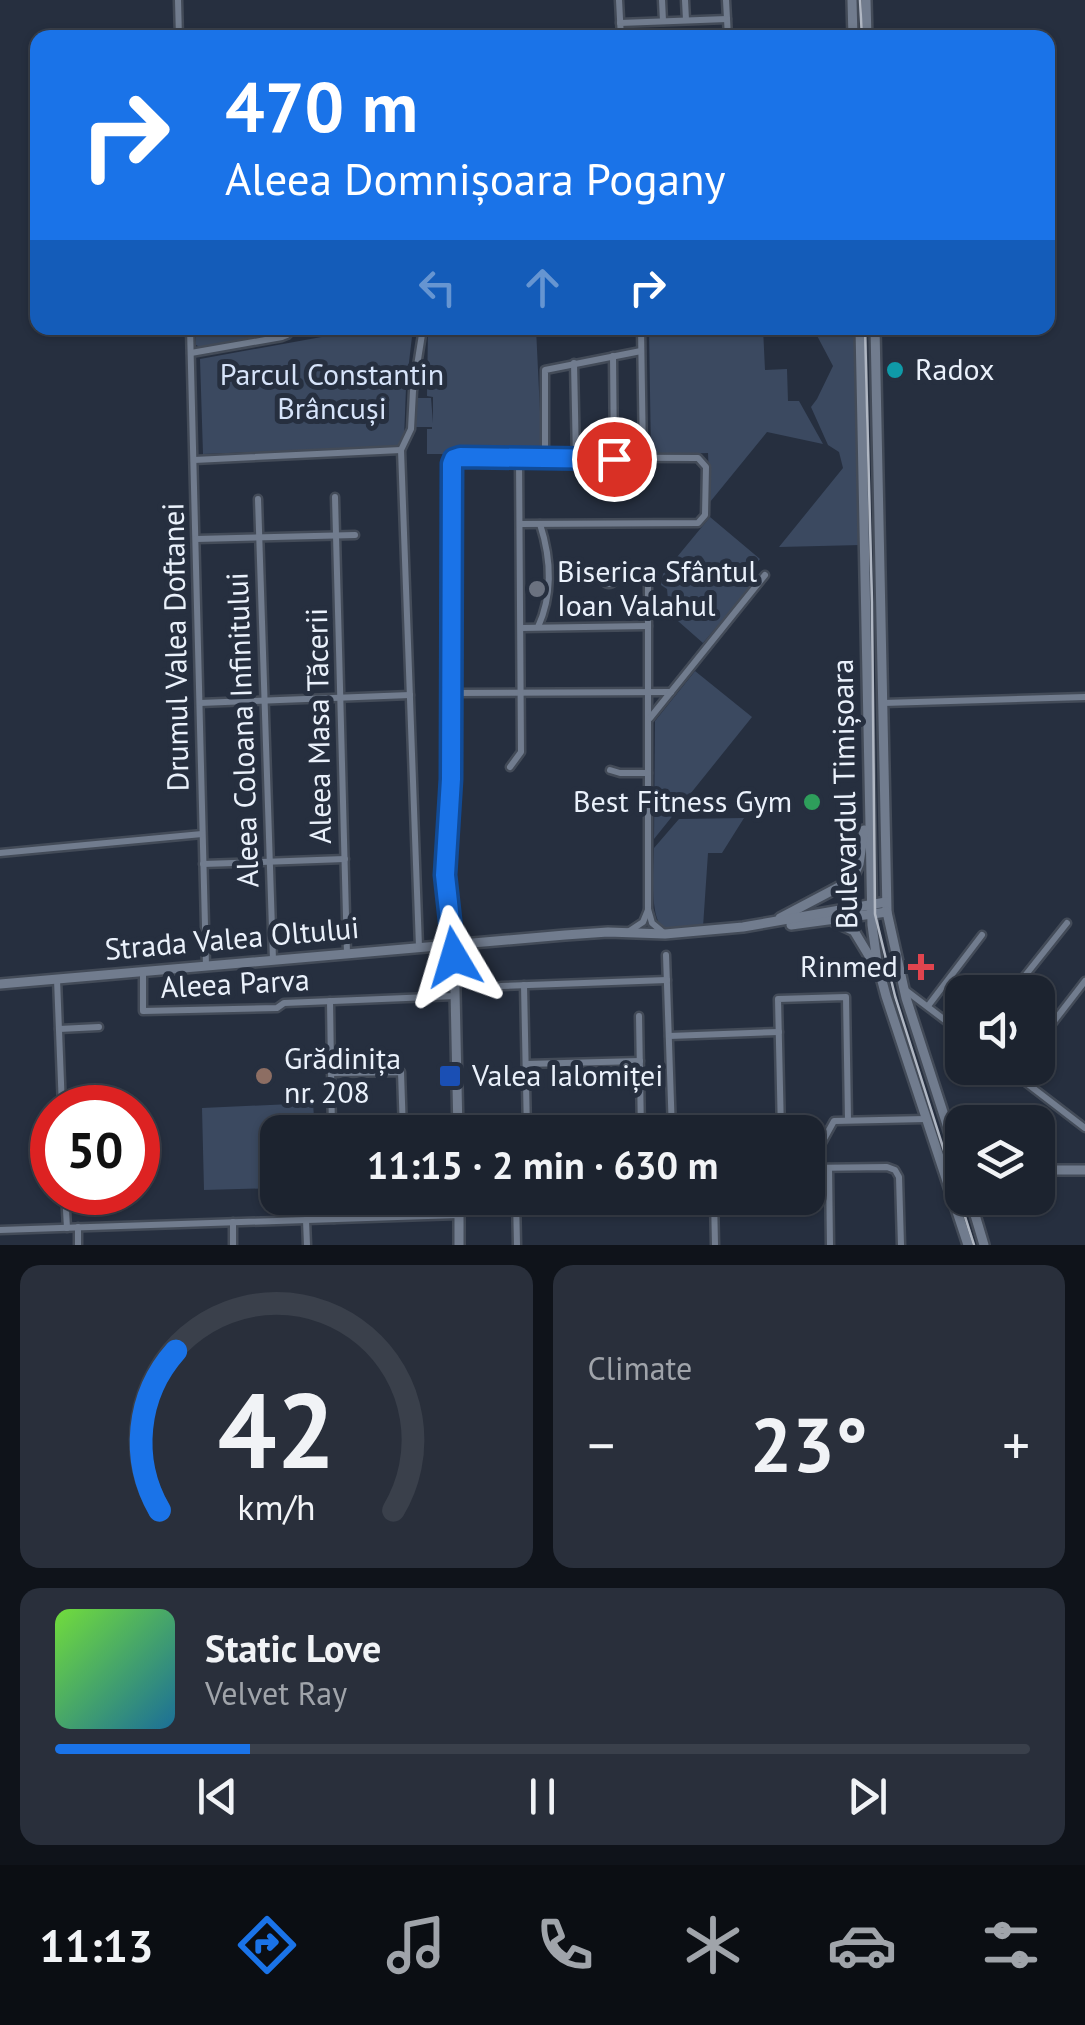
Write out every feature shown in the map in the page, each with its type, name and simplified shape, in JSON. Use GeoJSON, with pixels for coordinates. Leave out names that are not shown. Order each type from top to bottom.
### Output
{"type":"FeatureCollection","features":[{"type":"Feature","properties":{"kind":"main road"},"geometry":{"type":"LineString","coordinates":[[852,0],[853,30]]}},
{"type":"Feature","properties":{"kind":"main road"},"geometry":{"type":"LineString","coordinates":[[866,0],[867,30]]}},
{"type":"Feature","properties":{"kind":"main road","name":"Bulevardul Timișoara"},"geometry":{"type":"LineString","coordinates":[[860,335],[870,910],[881,978],[945,1175]]}},
{"type":"Feature","properties":{"kind":"main road","name":"Bulevardul Timișoara"},"geometry":{"type":"LineString","coordinates":[[875,335],[886,908],[903,988],[945,1118]]}},
{"type":"Feature","properties":{"kind":"main road"},"geometry":{"type":"LineString","coordinates":[[861,390],[876,389]]}},
{"type":"Feature","properties":{"kind":"main road"},"geometry":{"type":"LineString","coordinates":[[768,924],[852,880],[860,862],[868,797]]}},
{"type":"Feature","properties":{"kind":"main road"},"geometry":{"type":"LineString","coordinates":[[869,849],[884,848]]}},
{"type":"Feature","properties":{"kind":"main road","name":"Strada Valea Oltului"},"geometry":{"type":"LineString","coordinates":[[0,984],[565,934],[665,934],[886,908]]}},
{"type":"Feature","properties":{"kind":"main road","name":"Strada Valea Oltului"},"geometry":{"type":"LineString","coordinates":[[768,924],[833,921],[870,910]]}},
{"type":"Feature","properties":{"kind":"main road"},"geometry":{"type":"LineString","coordinates":[[833,921],[859,937],[881,978]]}},
{"type":"Feature","properties":{"kind":"main road"},"geometry":{"type":"LineString","coordinates":[[454,944],[458,1115]]}},
{"type":"Feature","properties":{"kind":"main road"},"geometry":{"type":"LineString","coordinates":[[1055,1170],[1085,1170]]}},
{"type":"Feature","properties":{"kind":"main road"},"geometry":{"type":"LineString","coordinates":[[459,1245],[460,1215]]}},
{"type":"Feature","properties":{"kind":"main road","name":"Bulevardul Timișoara"},"geometry":{"type":"LineString","coordinates":[[958,1215],[968,1245]]}},
{"type":"Feature","properties":{"kind":"main road"},"geometry":{"type":"LineString","coordinates":[[975,1215],[984,1245]]}},
{"type":"Feature","properties":{"kind":"street"},"geometry":{"type":"LineString","coordinates":[[178,0],[180,30]]}},
{"type":"Feature","properties":{"kind":"street"},"geometry":{"type":"LineString","coordinates":[[619,0],[620,30]]}},
{"type":"Feature","properties":{"kind":"street"},"geometry":{"type":"LineString","coordinates":[[662,0],[663,21]]}},
{"type":"Feature","properties":{"kind":"street"},"geometry":{"type":"LineString","coordinates":[[685,0],[686,20]]}},
{"type":"Feature","properties":{"kind":"street"},"geometry":{"type":"LineString","coordinates":[[726,0],[728,30]]}},
{"type":"Feature","properties":{"kind":"street"},"geometry":{"type":"LineString","coordinates":[[620,23],[727,18]]}},
{"type":"Feature","properties":{"kind":"street","name":"Drumul Valea Doftanei"},"geometry":{"type":"LineString","coordinates":[[190,335],[206,966]]}},
{"type":"Feature","properties":{"kind":"street"},"geometry":{"type":"LineString","coordinates":[[191,353],[286,335]]}},
{"type":"Feature","properties":{"kind":"street"},"geometry":{"type":"LineString","coordinates":[[419,948],[402,450],[410,434],[421,335]]}},
{"type":"Feature","properties":{"kind":"street"},"geometry":{"type":"LineString","coordinates":[[641,335],[643,458]]}},
{"type":"Feature","properties":{"kind":"street"},"geometry":{"type":"LineString","coordinates":[[545,459],[545,370],[642,351]]}},
{"type":"Feature","properties":{"kind":"street"},"geometry":{"type":"LineString","coordinates":[[614,356],[614,459]]}},
{"type":"Feature","properties":{"kind":"street"},"geometry":{"type":"LineString","coordinates":[[574,363],[576,459]]}},
{"type":"Feature","properties":{"kind":"street"},"geometry":{"type":"LineString","coordinates":[[194,460],[402,450]]}},
{"type":"Feature","properties":{"kind":"street"},"geometry":{"type":"LineString","coordinates":[[454,944],[445,875],[451,789],[453,462],[460,457],[698,458],[706,467],[706,515],[698,523],[520,524]]}},
{"type":"Feature","properties":{"kind":"street"},"geometry":{"type":"LineString","coordinates":[[510,767],[521,752],[519,458]]}},
{"type":"Feature","properties":{"kind":"street","name":"Aleea Masa Tăcerii"},"geometry":{"type":"LineString","coordinates":[[336,497],[347,954]]}},
{"type":"Feature","properties":{"kind":"street","name":"Aleea Coloana Infinitului"},"geometry":{"type":"LineString","coordinates":[[258,499],[273,960]]}},
{"type":"Feature","properties":{"kind":"street"},"geometry":{"type":"LineString","coordinates":[[538,628],[549,583],[540,524]]}},
{"type":"Feature","properties":{"kind":"street"},"geometry":{"type":"LineString","coordinates":[[196,539],[355,535]]}},
{"type":"Feature","properties":{"kind":"street"},"geometry":{"type":"LineString","coordinates":[[648,720],[765,575]]}},
{"type":"Feature","properties":{"kind":"street"},"geometry":{"type":"LineString","coordinates":[[616,578],[647,580],[648,909],[652,923],[665,934]]}},
{"type":"Feature","properties":{"kind":"street"},"geometry":{"type":"LineString","coordinates":[[521,628],[648,626]]}},
{"type":"Feature","properties":{"kind":"street"},"geometry":{"type":"LineString","coordinates":[[451,693],[671,692]]}},
{"type":"Feature","properties":{"kind":"street"},"geometry":{"type":"LineString","coordinates":[[200,703],[410,695]]}},
{"type":"Feature","properties":{"kind":"street"},"geometry":{"type":"LineString","coordinates":[[882,703],[1085,697]]}},
{"type":"Feature","properties":{"kind":"street"},"geometry":{"type":"LineString","coordinates":[[610,770],[648,773]]}},
{"type":"Feature","properties":{"kind":"street"},"geometry":{"type":"LineString","coordinates":[[0,853],[202,834]]}},
{"type":"Feature","properties":{"kind":"street"},"geometry":{"type":"LineString","coordinates":[[203,864],[345,859]]}},
{"type":"Feature","properties":{"kind":"street"},"geometry":{"type":"LineString","coordinates":[[628,932],[643,922],[648,909]]}},
{"type":"Feature","properties":{"kind":"street"},"geometry":{"type":"LineString","coordinates":[[1025,975],[1066,923]]}},
{"type":"Feature","properties":{"kind":"street"},"geometry":{"type":"LineString","coordinates":[[928,1006],[982,935]]}},
{"type":"Feature","properties":{"kind":"street"},"geometry":{"type":"LineString","coordinates":[[666,955],[671,1115]]}},
{"type":"Feature","properties":{"kind":"street","name":"Aleea Parva"},"geometry":{"type":"LineString","coordinates":[[142,972],[143,1011],[277,1008],[284,1003],[455,996]]}},
{"type":"Feature","properties":{"kind":"street"},"geometry":{"type":"LineString","coordinates":[[57,979],[61,1085]]}},
{"type":"Feature","properties":{"kind":"street"},"geometry":{"type":"LineString","coordinates":[[501,986],[667,980]]}},
{"type":"Feature","properties":{"kind":"street"},"geometry":{"type":"LineString","coordinates":[[1055,1020],[1085,982]]}},
{"type":"Feature","properties":{"kind":"street"},"geometry":{"type":"LineString","coordinates":[[524,985],[527,1115]]}},
{"type":"Feature","properties":{"kind":"street"},"geometry":{"type":"LineString","coordinates":[[903,988],[945,1020]]}},
{"type":"Feature","properties":{"kind":"street"},"geometry":{"type":"LineString","coordinates":[[780,1115],[778,999],[846,998],[848,1120]]}},
{"type":"Feature","properties":{"kind":"street","name":"Aleea Parva"},"geometry":{"type":"LineString","coordinates":[[330,1001],[332,1115]]}},
{"type":"Feature","properties":{"kind":"street"},"geometry":{"type":"LineString","coordinates":[[639,1016],[641,1115]]}},
{"type":"Feature","properties":{"kind":"street"},"geometry":{"type":"LineString","coordinates":[[59,1029],[99,1027]]}},
{"type":"Feature","properties":{"kind":"street"},"geometry":{"type":"LineString","coordinates":[[669,1036],[778,1032]]}},
{"type":"Feature","properties":{"kind":"street"},"geometry":{"type":"LineString","coordinates":[[526,1064],[640,1061]]}},
{"type":"Feature","properties":{"kind":"street"},"geometry":{"type":"LineString","coordinates":[[331,1073],[401,1072],[402,1115]]}},
{"type":"Feature","properties":{"kind":"street"},"geometry":{"type":"LineString","coordinates":[[1032,1085],[1085,1128]]}},
{"type":"Feature","properties":{"kind":"street"},"geometry":{"type":"LineString","coordinates":[[901,1245],[899,1177],[894,1170],[808,1168],[832,1122],[927,1118]]}},
{"type":"Feature","properties":{"kind":"street"},"geometry":{"type":"LineString","coordinates":[[829,1168],[830,1245]]}},
{"type":"Feature","properties":{"kind":"street"},"geometry":{"type":"LineString","coordinates":[[67,1215],[67,1228]]}},
{"type":"Feature","properties":{"kind":"street"},"geometry":{"type":"LineString","coordinates":[[0,1230],[460,1215]]}},
{"type":"Feature","properties":{"kind":"street"},"geometry":{"type":"LineString","coordinates":[[516,1215],[517,1245]]}},
{"type":"Feature","properties":{"kind":"street"},"geometry":{"type":"LineString","coordinates":[[714,1215],[715,1245]]}},
{"type":"Feature","properties":{"kind":"street"},"geometry":{"type":"LineString","coordinates":[[306,1220],[307,1245]]}},
{"type":"Feature","properties":{"kind":"street"},"geometry":{"type":"LineString","coordinates":[[232,1222],[233,1245]]}},
{"type":"Feature","properties":{"kind":"street"},"geometry":{"type":"LineString","coordinates":[[78,1228],[78,1245]]}},
{"type":"Feature","properties":{"kind":"green space"},"geometry":{"type":"Polygon","coordinates":[[[196,335],[268,335],[202,348],[196,345],[196,335]]]}},
{"type":"Feature","properties":{"kind":"green space","name":"Parcul Constantin Brâncuși"},"geometry":{"type":"Polygon","coordinates":[[[332,335],[412,335],[404,439],[400,447],[203,454],[200,359],[332,335]]]}},
{"type":"Feature","properties":{"kind":"green space"},"geometry":{"type":"Polygon","coordinates":[[[428,335],[536,335],[542,454],[427,454],[427,429],[432,427],[416,427],[416,398],[431,398],[433,423],[433,397],[427,396],[428,335]]]}},
{"type":"Feature","properties":{"kind":"green space"},"geometry":{"type":"Polygon","coordinates":[[[649,335],[763,335],[765,370],[787,369],[788,401],[799,401],[823,444],[767,432],[710,502],[708,453],[651,455],[649,335]]]}},
{"type":"Feature","properties":{"kind":"green space"},"geometry":{"type":"Polygon","coordinates":[[[817,335],[855,335],[861,545],[779,547],[843,468],[839,452],[828,445],[811,407],[833,366],[817,335]]]}},
{"type":"Feature","properties":{"kind":"green space"},"geometry":{"type":"Polygon","coordinates":[[[710,517],[760,559],[754,566],[754,583],[703,643],[662,607],[668,600],[667,589],[661,585],[663,574],[710,517]]]}},
{"type":"Feature","properties":{"kind":"green space"},"geometry":{"type":"Polygon","coordinates":[[[695,671],[752,717],[654,839],[655,721],[695,671]]]}},
{"type":"Feature","properties":{"kind":"green space"},"geometry":{"type":"Polygon","coordinates":[[[744,818],[722,853],[708,853],[703,927],[663,927],[654,903],[654,848],[679,819],[744,818]]]}},
{"type":"Feature","properties":{"kind":"green space"},"geometry":{"type":"Polygon","coordinates":[[[313,1103],[314,1115],[260,1115],[260,1188],[204,1190],[202,1108],[313,1103]]]}},
{"type":"Feature","properties":{"kind":"tram line"},"geometry":{"type":"LineString","coordinates":[[860,0],[862,30]]}},
{"type":"Feature","properties":{"kind":"tram line"},"geometry":{"type":"LineString","coordinates":[[865,335],[875,914],[895,996],[974,1245]]}},
{"type":"Feature","properties":{"kind":"place","name":"Radox"},"geometry":{"type":"Point","coordinates":[895,370]}},
{"type":"Feature","properties":{"kind":"place","name":"Biserica Sfântul Ioan Valahul"},"geometry":{"type":"Point","coordinates":[537,589]}},
{"type":"Feature","properties":{"kind":"place","name":"Best Fitness Gym"},"geometry":{"type":"Point","coordinates":[812,802]}},
{"type":"Feature","properties":{"kind":"place","name":"Rinmed"},"geometry":{"type":"Point","coordinates":[921,967]}},
{"type":"Feature","properties":{"kind":"place","name":"Grădinița nr. 208"},"geometry":{"type":"Point","coordinates":[264,1076]}},
{"type":"Feature","properties":{"kind":"place","name":"Valea Ialomiței"},"geometry":{"type":"Point","coordinates":[450,1076]}},
{"type":"Feature","properties":{"kind":"route"},"geometry":{"type":"LineString","coordinates":[[454,957],[445,875],[451,779],[452,464],[460,457],[614,459]]}}]}
